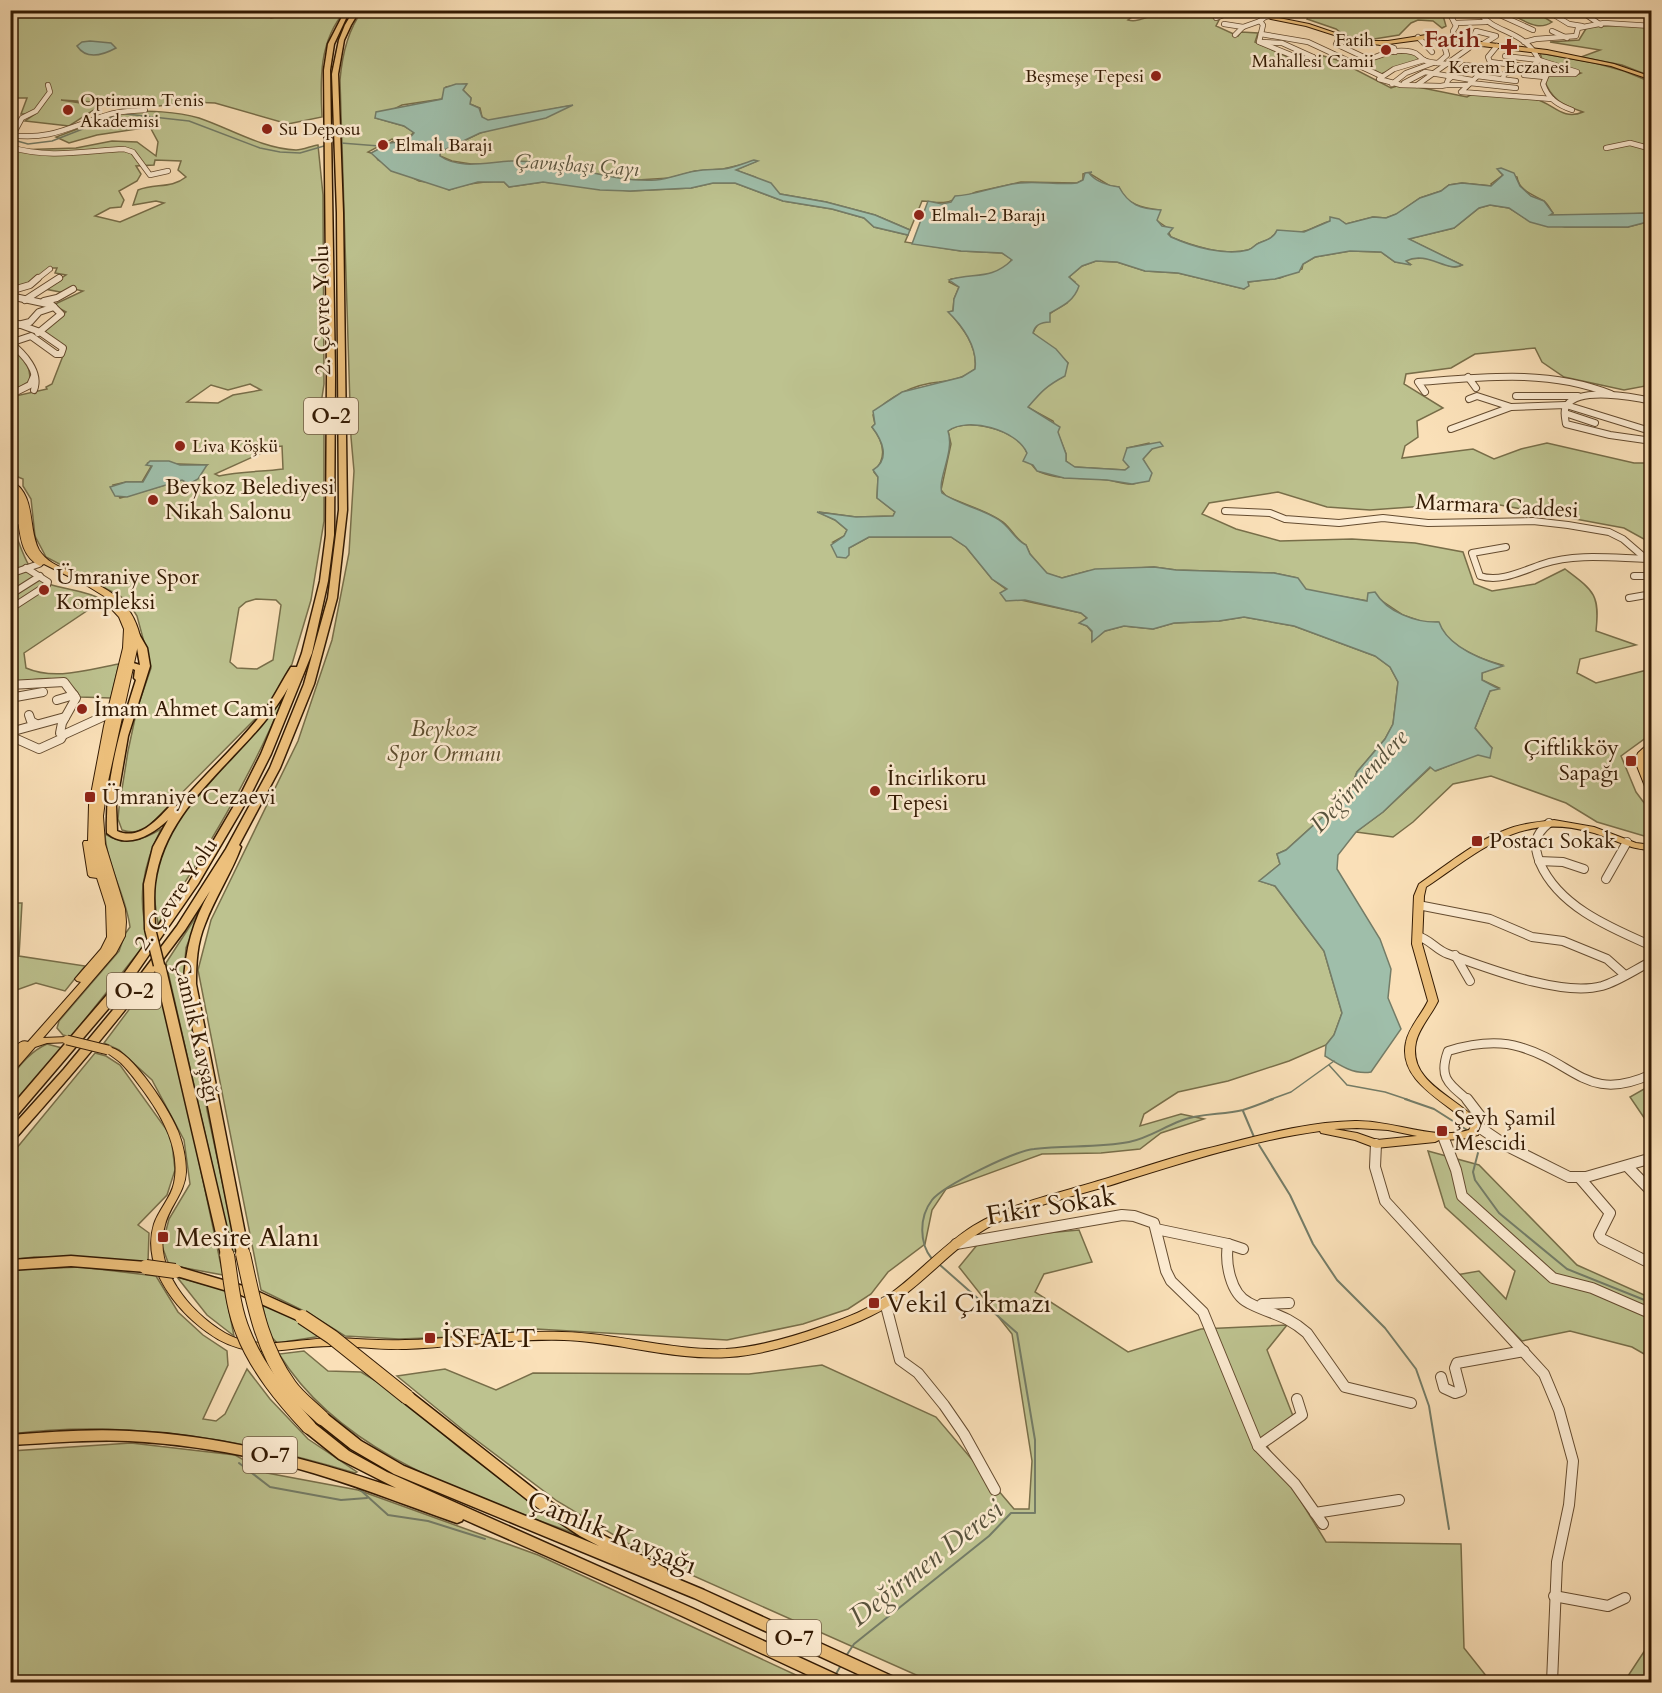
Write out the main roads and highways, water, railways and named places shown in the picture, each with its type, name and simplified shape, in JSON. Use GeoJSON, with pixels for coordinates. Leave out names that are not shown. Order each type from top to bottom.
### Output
{"type":"FeatureCollection","features":[{"type":"Feature","properties":{"kind":"highway","name":"O-2"},"geometry":{"type":"LineString","coordinates":[[332,176],[327,88],[331,44],[349,10]]}},
{"type":"Feature","properties":{"kind":"highway","name":"O-2"},"geometry":{"type":"LineString","coordinates":[[332,176],[337,55],[342,37],[357,10]]}},
{"type":"Feature","properties":{"kind":"highway","name":"2. Çevre Yolu"},"geometry":{"type":"LineString","coordinates":[[10,1116],[122,985],[193,884],[247,792],[266,754],[307,653],[324,581],[330,535],[332,176]]}},
{"type":"Feature","properties":{"kind":"highway","name":"2. Çevre Yolu"},"geometry":{"type":"LineString","coordinates":[[10,1137],[64,1077],[137,987],[194,907],[241,832],[297,719],[327,628],[341,555],[343,390],[332,176]]}},
{"type":"Feature","properties":{"kind":"highway"},"geometry":{"type":"LineString","coordinates":[[136,636],[142,648],[145,666],[123,736],[110,823],[112,833],[130,837],[145,834],[197,789]]}},
{"type":"Feature","properties":{"kind":"highway","name":"Çamlık Kavşağı"},"geometry":{"type":"LineString","coordinates":[[307,653],[295,666],[272,708],[175,815],[153,859],[147,902],[150,928],[243,1330],[260,1366],[277,1393],[309,1427],[344,1455],[382,1476],[519,1537]]}},
{"type":"Feature","properties":{"kind":"highway"},"geometry":{"type":"LineString","coordinates":[[125,667],[140,668],[135,696]]}},
{"type":"Feature","properties":{"kind":"highway","name":"Çamlık Kavşağı"},"geometry":{"type":"LineString","coordinates":[[241,832],[231,861],[195,935],[190,958],[190,975],[255,1314],[264,1340],[290,1386],[322,1418],[356,1445],[399,1470],[699,1594]]}},
{"type":"Feature","properties":{"kind":"highway","name":"Çamlık Kavşağı"},"geometry":{"type":"LineString","coordinates":[[10,1265],[71,1261],[146,1267],[175,1272],[245,1291],[302,1317],[332,1337],[543,1504],[613,1548],[699,1594]]}},
{"type":"Feature","properties":{"kind":"highway","name":"Çamlık Kavşağı"},"geometry":{"type":"LineString","coordinates":[[10,1440],[108,1435],[151,1436],[232,1446],[348,1477],[489,1529],[519,1537]]}},
{"type":"Feature","properties":{"kind":"highway","name":"O-7"},"geometry":{"type":"LineString","coordinates":[[519,1537],[687,1612],[837,1683]]}},
{"type":"Feature","properties":{"kind":"highway","name":"O-7"},"geometry":{"type":"LineString","coordinates":[[699,1594],[890,1683]]}},
{"type":"Feature","properties":{"kind":"main road"},"geometry":{"type":"LineString","coordinates":[[1253,10],[1265,17],[1311,26],[1339,38],[1381,43],[1418,37],[1470,42],[1531,50],[1612,65],[1652,78]]}},
{"type":"Feature","properties":{"kind":"main road"},"geometry":{"type":"LineString","coordinates":[[10,482],[20,489],[25,545],[31,557],[130,614],[136,636],[125,667],[92,815],[89,818],[89,843],[118,903],[121,922],[120,936],[113,951],[54,1018],[12,1053]]}},
{"type":"Feature","properties":{"kind":"main road"},"geometry":{"type":"LineString","coordinates":[[10,489],[22,503]]}},
{"type":"Feature","properties":{"kind":"main road"},"geometry":{"type":"LineString","coordinates":[[10,1069],[105,950],[112,937],[111,906],[98,829],[114,713],[123,693],[126,678],[128,629],[119,607]]}},
{"type":"Feature","properties":{"kind":"main road"},"geometry":{"type":"LineString","coordinates":[[1652,745],[1640,758],[1641,768],[1652,794]]}},
{"type":"Feature","properties":{"kind":"main road"},"geometry":{"type":"LineString","coordinates":[[1307,1131],[1335,1132],[1376,1144],[1443,1136],[1466,1136],[1474,1132],[1476,1125],[1457,1106],[1419,1078],[1411,1066],[1409,1055],[1412,1040],[1433,1001],[1420,960],[1417,936],[1418,905],[1422,886],[1470,856],[1490,840],[1507,832],[1549,824],[1591,829],[1626,842],[1652,848]]}},
{"type":"Feature","properties":{"kind":"main road"},"geometry":{"type":"LineString","coordinates":[[89,843],[96,843],[100,861],[105,863]]}},
{"type":"Feature","properties":{"kind":"main road"},"geometry":{"type":"LineString","coordinates":[[54,1018],[54,1031],[67,1040]]}},
{"type":"Feature","properties":{"kind":"main road"},"geometry":{"type":"LineString","coordinates":[[35,1036],[67,1040],[108,1050],[122,1057],[151,1094],[174,1131],[181,1161],[180,1186],[159,1226],[157,1253],[160,1264],[177,1295],[197,1317],[216,1333],[235,1344],[257,1349],[324,1342],[409,1345],[563,1336],[698,1352],[731,1353],[775,1345],[866,1314],[885,1302],[956,1244],[987,1223],[1047,1200],[1208,1151],[1346,1124],[1366,1124],[1443,1136]]}},
{"type":"Feature","properties":{"kind":"main road"},"geometry":{"type":"LineString","coordinates":[[35,1036],[48,1040],[67,1040]]}},
{"type":"Feature","properties":{"kind":"water"},"geometry":{"type":"Polygon","coordinates":[[[82,42],[111,43],[116,48],[91,55],[81,51],[77,46],[82,42]]]}},
{"type":"Feature","properties":{"kind":"water"},"geometry":{"type":"Polygon","coordinates":[[[456,84],[467,84],[463,90],[471,98],[470,104],[479,108],[482,117],[488,120],[573,105],[546,118],[480,133],[440,152],[440,156],[456,163],[530,161],[619,178],[656,180],[699,170],[735,167],[754,160],[758,161],[736,170],[771,183],[780,194],[826,202],[875,215],[910,230],[908,235],[874,227],[864,218],[832,209],[783,201],[735,183],[630,191],[600,190],[543,182],[509,187],[504,182],[478,182],[449,190],[391,171],[371,153],[390,143],[407,141],[414,133],[404,126],[375,118],[376,112],[442,99],[444,88],[456,84]]]}},
{"type":"Feature","properties":{"kind":"water"},"geometry":{"type":"Polygon","coordinates":[[[1501,168],[1514,173],[1520,186],[1531,196],[1544,201],[1553,213],[1550,215],[1651,213],[1651,221],[1628,227],[1548,227],[1530,222],[1509,208],[1490,205],[1479,208],[1454,228],[1409,239],[1462,265],[1456,267],[1414,258],[1406,261],[1411,265],[1395,262],[1381,252],[1350,251],[1315,257],[1303,264],[1299,272],[1275,279],[1248,282],[1249,286],[1244,289],[1178,273],[1145,271],[1117,262],[1096,261],[1082,266],[1069,277],[1079,286],[1074,296],[1050,313],[1050,322],[1044,322],[1035,327],[1033,333],[1056,349],[1068,363],[1065,376],[1044,390],[1028,407],[1060,427],[1058,432],[1066,454],[1066,461],[1075,467],[1125,470],[1129,467],[1123,460],[1127,448],[1160,442],[1163,446],[1152,449],[1143,459],[1152,473],[1149,481],[1132,484],[1064,478],[1037,471],[1033,465],[1023,461],[1027,453],[1022,445],[1003,432],[979,425],[967,425],[948,431],[950,439],[942,480],[942,493],[1003,523],[1026,545],[1030,554],[1047,573],[1062,578],[1095,569],[1154,567],[1176,570],[1274,573],[1298,578],[1306,589],[1367,601],[1368,593],[1375,592],[1394,611],[1421,621],[1439,622],[1449,638],[1457,645],[1484,660],[1503,666],[1482,673],[1482,680],[1499,689],[1490,691],[1475,728],[1492,748],[1490,758],[1478,755],[1435,771],[1430,767],[1383,812],[1356,832],[1338,855],[1337,869],[1380,939],[1391,969],[1388,998],[1401,1029],[1371,1072],[1365,1073],[1341,1066],[1325,1056],[1326,1045],[1334,1035],[1342,1013],[1324,951],[1275,886],[1259,881],[1280,864],[1277,854],[1286,850],[1349,793],[1357,772],[1385,739],[1393,724],[1398,682],[1390,667],[1375,656],[1294,626],[1244,617],[1219,621],[1174,623],[1153,629],[1124,626],[1105,631],[1092,642],[1092,631],[1079,623],[1087,618],[1081,613],[1025,600],[1006,601],[1000,593],[1007,589],[992,579],[966,547],[951,537],[869,537],[849,548],[849,555],[846,558],[837,557],[831,545],[844,536],[847,530],[835,520],[817,512],[856,517],[893,516],[895,512],[877,498],[878,477],[873,470],[882,460],[883,449],[872,427],[875,424],[873,411],[902,392],[962,377],[975,369],[974,353],[968,337],[948,312],[953,311],[954,299],[959,287],[949,280],[996,271],[1012,260],[1002,253],[961,251],[912,244],[928,201],[942,204],[951,202],[955,196],[1020,183],[1077,183],[1083,180],[1085,173],[1092,172],[1089,173],[1098,181],[1119,187],[1136,205],[1161,210],[1157,220],[1162,226],[1173,228],[1168,234],[1171,237],[1209,250],[1239,252],[1270,238],[1277,230],[1304,232],[1330,221],[1330,217],[1346,224],[1373,217],[1386,218],[1420,198],[1441,191],[1449,185],[1462,183],[1491,186],[1503,175],[1497,169],[1501,168]]]}},
{"type":"Feature","properties":{"kind":"water"},"geometry":{"type":"Polygon","coordinates":[[[150,461],[169,461],[180,465],[207,465],[198,479],[189,484],[182,480],[127,497],[115,496],[110,487],[126,482],[143,482],[152,466],[146,465],[150,461]]]}},
{"type":"Feature","properties":{"kind":"waterway"},"geometry":{"type":"LineString","coordinates":[[10,139],[28,144],[52,141],[121,114]]}},
{"type":"Feature","properties":{"kind":"waterway"},"geometry":{"type":"LineString","coordinates":[[126,114],[189,121],[260,148],[280,152],[300,153],[324,146]]}},
{"type":"Feature","properties":{"kind":"waterway"},"geometry":{"type":"LineString","coordinates":[[341,143],[379,146]]}},
{"type":"Feature","properties":{"kind":"waterway","name":"Değirmendere"},"geometry":{"type":"LineString","coordinates":[[1269,1100],[1291,1092],[1334,1061]]}},
{"type":"Feature","properties":{"kind":"waterway"},"geometry":{"type":"LineString","coordinates":[[1329,1065],[1347,1085],[1385,1092],[1409,1100]]}},
{"type":"Feature","properties":{"kind":"waterway","name":"Değirmendere"},"geometry":{"type":"LineString","coordinates":[[932,1259],[925,1245],[922,1230],[928,1207],[932,1200],[950,1186],[980,1170],[1034,1149],[1129,1142],[1187,1118],[1243,1110],[1273,1099]]}},
{"type":"Feature","properties":{"kind":"waterway"},"geometry":{"type":"LineString","coordinates":[[1405,1099],[1434,1109],[1467,1130]]}},
{"type":"Feature","properties":{"kind":"waterway"},"geometry":{"type":"LineString","coordinates":[[1243,1111],[1254,1137]]}},
{"type":"Feature","properties":{"kind":"waterway"},"geometry":{"type":"LineString","coordinates":[[1472,1138],[1479,1149],[1473,1172],[1475,1180],[1499,1213],[1567,1269],[1652,1303]]}},
{"type":"Feature","properties":{"kind":"waterway"},"geometry":{"type":"LineString","coordinates":[[1259,1145],[1290,1195],[1313,1244],[1337,1280],[1385,1328],[1416,1369],[1429,1406],[1449,1529]]}},
{"type":"Feature","properties":{"kind":"waterway","name":"Değirmen Deresi"},"geometry":{"type":"LineString","coordinates":[[846,1656],[854,1644],[989,1536],[1011,1513],[1035,1513],[1035,1440],[1017,1333],[940,1265]]}},
{"type":"Feature","properties":{"kind":"waterway"},"geometry":{"type":"LineString","coordinates":[[239,1463],[270,1487],[341,1500],[367,1498]]}},
{"type":"Feature","properties":{"kind":"waterway"},"geometry":{"type":"LineString","coordinates":[[357,1487],[388,1515],[428,1521],[485,1539]]}},
{"type":"Feature","properties":{"kind":"waterway","name":"Değirmen Deresi"},"geometry":{"type":"LineString","coordinates":[[836,1674],[841,1665]]}},
{"type":"Feature","properties":{"kind":"place","name":"Kerem Eczanesi"},"geometry":{"type":"Point","coordinates":[1509,47]}},
{"type":"Feature","properties":{"kind":"place","name":"Fatih Mahallesi Camii"},"geometry":{"type":"Point","coordinates":[1386,50]}},
{"type":"Feature","properties":{"kind":"place","name":"Beşmeşe Tepesi"},"geometry":{"type":"Point","coordinates":[1156,76]}},
{"type":"Feature","properties":{"kind":"place","name":"Optimum Tenis Akademisi"},"geometry":{"type":"Point","coordinates":[68,110]}},
{"type":"Feature","properties":{"kind":"place","name":"Su Deposu"},"geometry":{"type":"Point","coordinates":[267,129]}},
{"type":"Feature","properties":{"kind":"place","name":"Elmalı Barajı"},"geometry":{"type":"Point","coordinates":[383,145]}},
{"type":"Feature","properties":{"kind":"place","name":"Elmalı-2 Barajı"},"geometry":{"type":"Point","coordinates":[919,215]}},
{"type":"Feature","properties":{"kind":"place","name":"Liva Köşkü"},"geometry":{"type":"Point","coordinates":[180,446]}},
{"type":"Feature","properties":{"kind":"place","name":"Beykoz Belediyesi Nikah Salonu"},"geometry":{"type":"Point","coordinates":[153,500]}},
{"type":"Feature","properties":{"kind":"place","name":"Ümraniye Spor Kompleksi"},"geometry":{"type":"Point","coordinates":[44,590]}},
{"type":"Feature","properties":{"kind":"place","name":"İmam Ahmet Cami"},"geometry":{"type":"Point","coordinates":[82,709]}},
{"type":"Feature","properties":{"kind":"place","name":"Çiftlikköy Sapağı"},"geometry":{"type":"Point","coordinates":[1631,761]}},
{"type":"Feature","properties":{"kind":"place","name":"İncirlikoru Tepesi"},"geometry":{"type":"Point","coordinates":[875,791]}},
{"type":"Feature","properties":{"kind":"place","name":"Ümraniye Cezaevi"},"geometry":{"type":"Point","coordinates":[90,797]}},
{"type":"Feature","properties":{"kind":"place","name":"Postacı Sokak"},"geometry":{"type":"Point","coordinates":[1477,841]}},
{"type":"Feature","properties":{"kind":"place","name":"Şeyh Şamil Mescidi"},"geometry":{"type":"Point","coordinates":[1442,1131]}},
{"type":"Feature","properties":{"kind":"place","name":"Mesire Alanı"},"geometry":{"type":"Point","coordinates":[163,1237]}},
{"type":"Feature","properties":{"kind":"place","name":"Vekil Çıkmazı"},"geometry":{"type":"Point","coordinates":[874,1303]}},
{"type":"Feature","properties":{"kind":"place","name":"İSFALT"},"geometry":{"type":"Point","coordinates":[430,1338]}},
{"type":"Feature","properties":{"kind":"district","name":"Fatih"},"geometry":{"type":"Point","coordinates":[1452,39]}},
{"type":"Feature","properties":{"kind":"water label","name":"Çavuşbaşı Çayı"},"geometry":{"type":"Point","coordinates":[577,165]}},
{"type":"Feature","properties":{"kind":"park label","name":"Beykoz Spor Ormanı"},"geometry":{"type":"Point","coordinates":[444,742]}}]}
